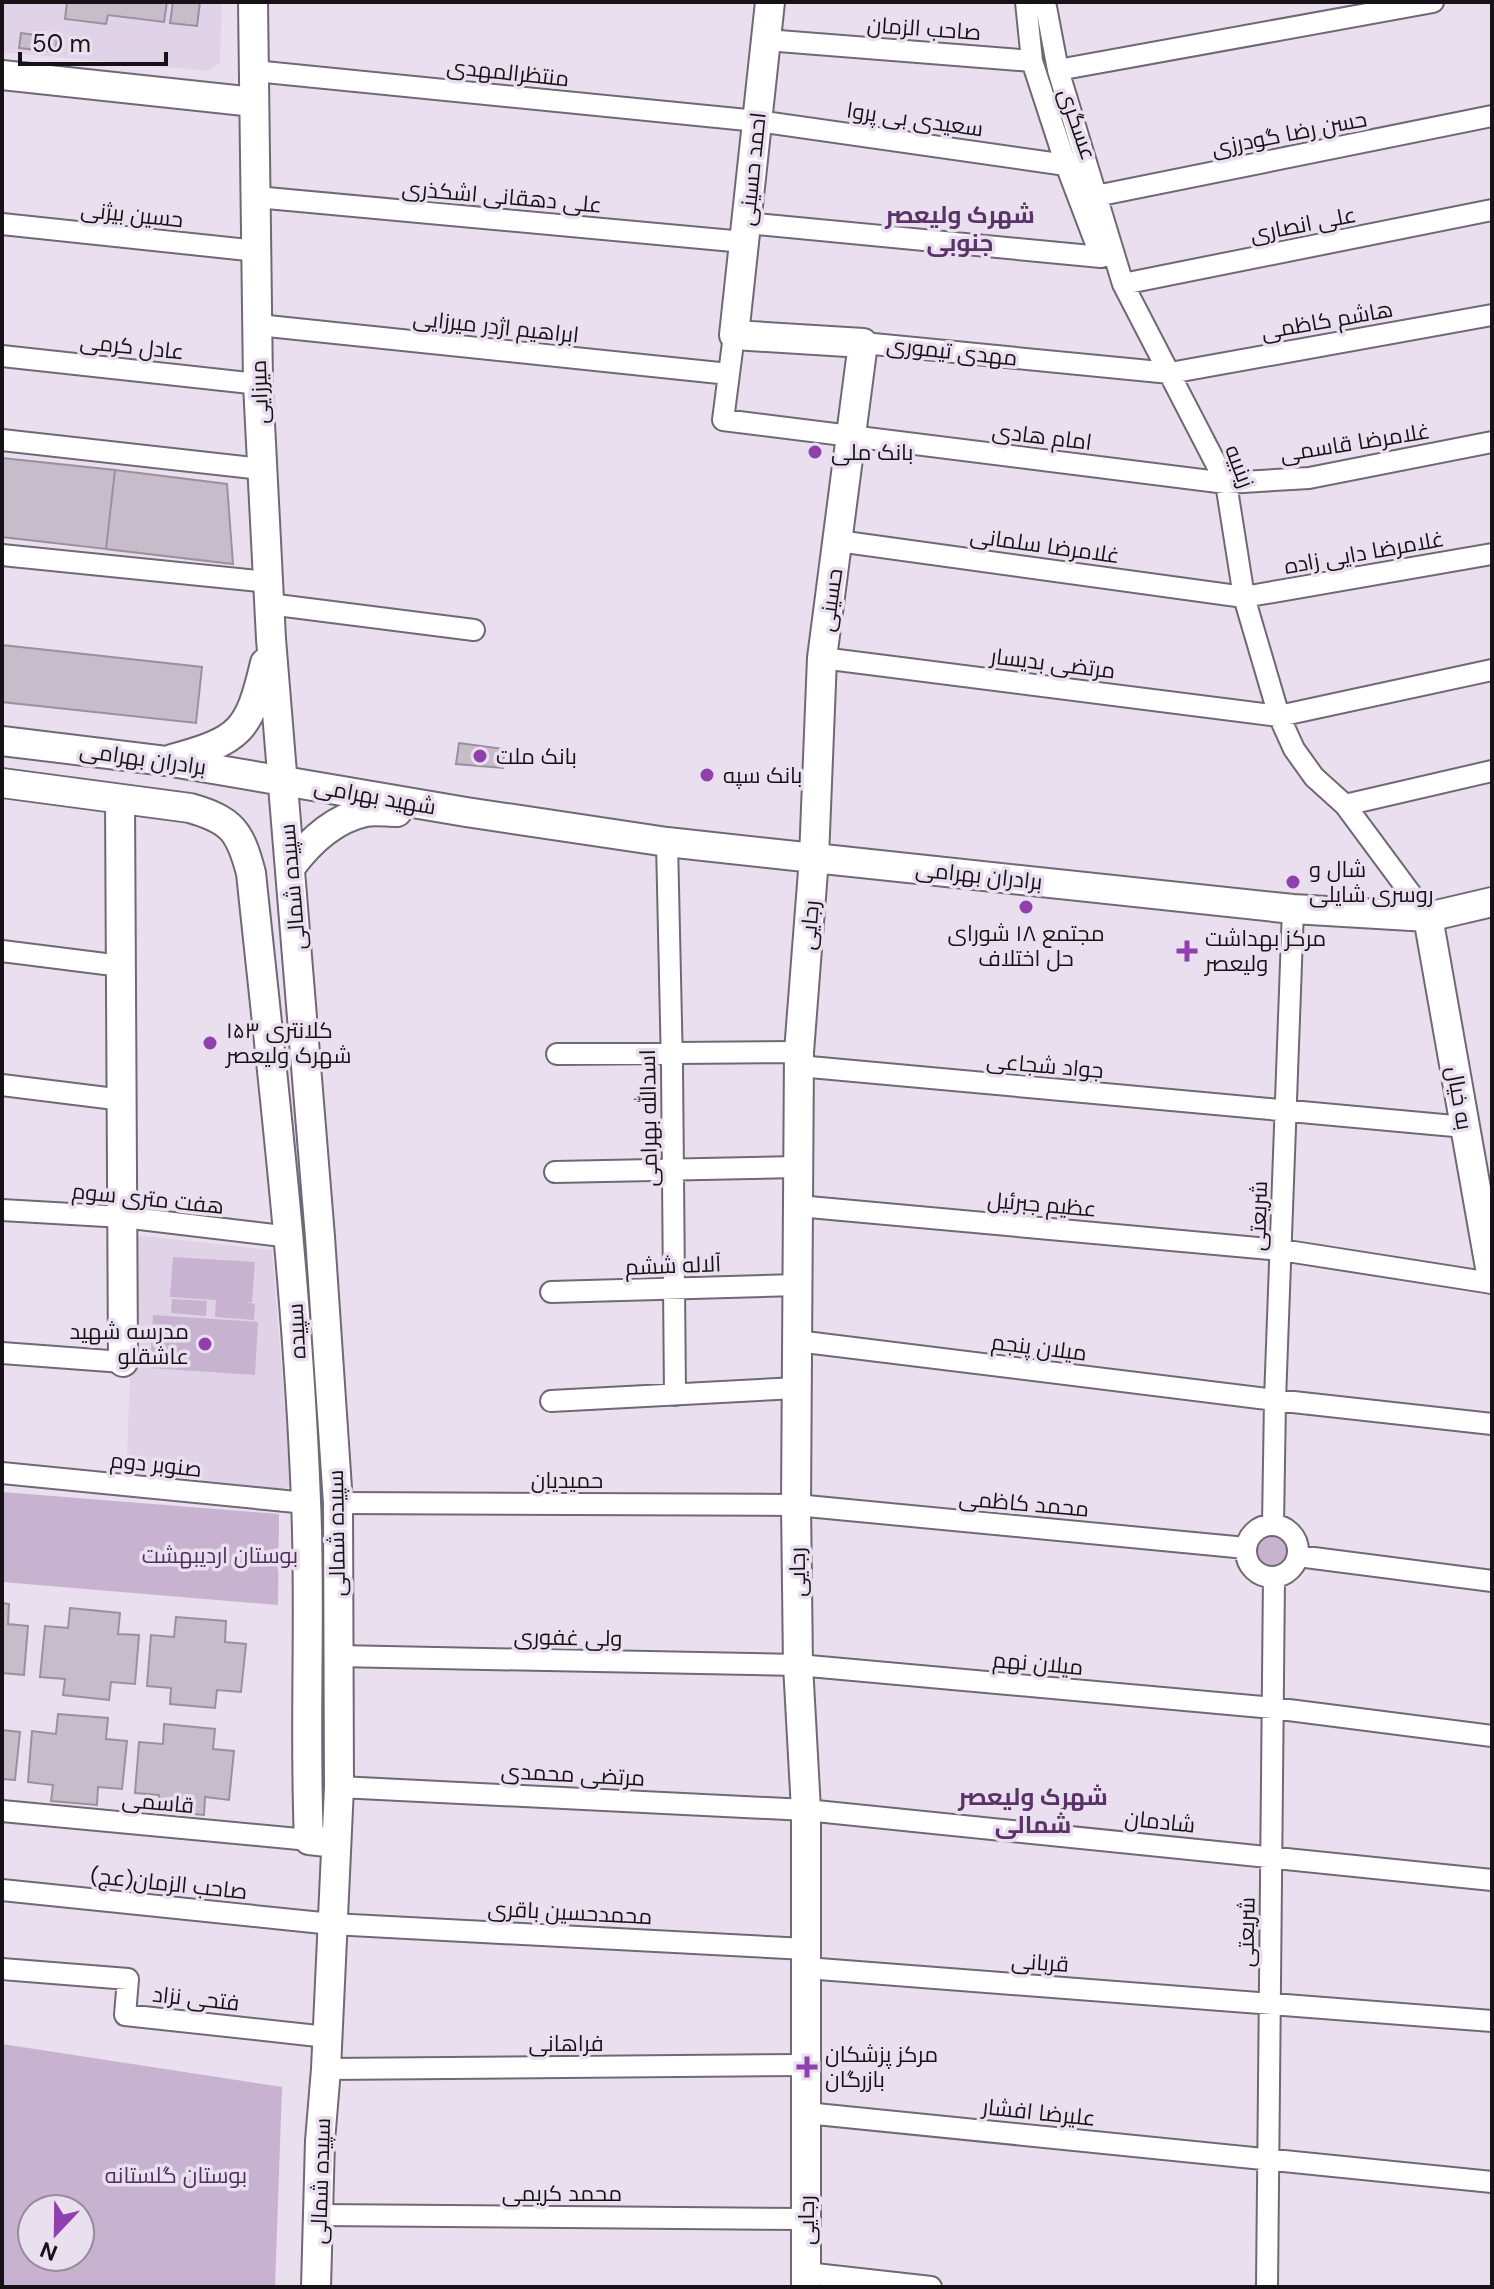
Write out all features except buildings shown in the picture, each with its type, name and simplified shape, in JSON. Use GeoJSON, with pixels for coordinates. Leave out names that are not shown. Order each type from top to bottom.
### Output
{"type":"FeatureCollection","features":[{"type":"Feature","properties":{"kind":"main road","name":"میرزایی"},"geometry":{"type":"LineString","coordinates":[[253,2],[258,384],[271,639],[284,781]]}},
{"type":"Feature","properties":{"kind":"main road","name":"احمد حسینی"},"geometry":{"type":"LineString","coordinates":[[734,335],[770,2]]}},
{"type":"Feature","properties":{"kind":"main road"},"geometry":{"type":"LineString","coordinates":[[2,75],[254,102]]}},
{"type":"Feature","properties":{"kind":"main road","name":"مهدی تیموری"},"geometry":{"type":"LineString","coordinates":[[734,335],[863,343]]}},
{"type":"Feature","properties":{"kind":"main road","name":"حسینی"},"geometry":{"type":"LineString","coordinates":[[814,858],[822,658],[863,343]]}},
{"type":"Feature","properties":{"kind":"main road"},"geometry":{"type":"LineString","coordinates":[[123,1362],[121,966],[127,799],[153,790],[166,777],[156,759],[214,745],[234,735],[246,723],[255,705],[271,639]]}},
{"type":"Feature","properties":{"kind":"main road","name":"برادران بهرامی"},"geometry":{"type":"LineString","coordinates":[[2,741],[156,759],[284,781]]}},
{"type":"Feature","properties":{"kind":"main road","name":"شهید بهرامی"},"geometry":{"type":"LineString","coordinates":[[284,781],[466,812]]}},
{"type":"Feature","properties":{"kind":"main road","name":"سپیده شمالی"},"geometry":{"type":"LineString","coordinates":[[284,781],[338,1503],[339,1787],[322,1842],[332,1924],[316,2287]]}},
{"type":"Feature","properties":{"kind":"main road","name":"برادران بهرامی"},"geometry":{"type":"LineString","coordinates":[[2,783],[202,811],[234,828]]}},
{"type":"Feature","properties":{"kind":"main road"},"geometry":{"type":"LineString","coordinates":[[290,868],[307,845],[333,825],[366,812],[466,812]]}},
{"type":"Feature","properties":{"kind":"main road","name":"برادران بهرامی"},"geometry":{"type":"LineString","coordinates":[[466,812],[667,842],[1293,909],[1428,917],[1492,902]]}},
{"type":"Feature","properties":{"kind":"main road","name":"سپیده"},"geometry":{"type":"LineString","coordinates":[[234,828],[244,845],[251,873],[290,1237],[306,1503],[306,1782],[322,1842]]}},
{"type":"Feature","properties":{"kind":"main road","name":"رجایی"},"geometry":{"type":"LineString","coordinates":[[806,2280],[806,1810],[798,1665],[797,1285],[799,1059],[814,858]]}},
{"type":"Feature","properties":{"kind":"main road","name":"به خیال"},"geometry":{"type":"LineString","coordinates":[[1428,917],[1488,1238],[1492,1281]]}},
{"type":"Feature","properties":{"kind":"main road"},"geometry":{"type":"LineString","coordinates":[[282,1163],[314,1161]]}},
{"type":"Feature","properties":{"kind":"main road"},"geometry":{"type":"LineString","coordinates":[[298,1377],[329,1377]]}},
{"type":"Feature","properties":{"kind":"street"},"geometry":{"type":"LineString","coordinates":[[1058,70],[1433,2]]}},
{"type":"Feature","properties":{"kind":"street","name":"زینبیه"},"geometry":{"type":"LineString","coordinates":[[1036,4],[1123,284],[1226,483],[1244,597],[1279,716],[1294,749],[1314,777],[1345,805],[1428,917]]}},
{"type":"Feature","properties":{"kind":"street","name":"عسگری"},"geometry":{"type":"LineString","coordinates":[[1036,4],[1032,61],[1066,165],[1101,257]]}},
{"type":"Feature","properties":{"kind":"street","name":"صاحب الزمان"},"geometry":{"type":"LineString","coordinates":[[766,40],[1032,61]]}},
{"type":"Feature","properties":{"kind":"street","name":"منتظرالمهدی"},"geometry":{"type":"LineString","coordinates":[[254,71],[757,121]]}},
{"type":"Feature","properties":{"kind":"street","name":"حسن رضا گودرزی"},"geometry":{"type":"LineString","coordinates":[[1096,196],[1492,116]]}},
{"type":"Feature","properties":{"kind":"street","name":"سعیدی بی پروا"},"geometry":{"type":"LineString","coordinates":[[757,121],[1066,165]]}},
{"type":"Feature","properties":{"kind":"street","name":"علی دهقانی اشکذری"},"geometry":{"type":"LineString","coordinates":[[256,197],[1101,257]]}},
{"type":"Feature","properties":{"kind":"street","name":"علی انصاری"},"geometry":{"type":"LineString","coordinates":[[1123,284],[1492,210]]}},
{"type":"Feature","properties":{"kind":"street","name":"حسین بیژنی"},"geometry":{"type":"LineString","coordinates":[[2,224],[257,251]]}},
{"type":"Feature","properties":{"kind":"street","name":"هاشم کاظمی"},"geometry":{"type":"LineString","coordinates":[[1170,373],[1492,315]]}},
{"type":"Feature","properties":{"kind":"street","name":"ابراهیم اژدر میرزایی"},"geometry":{"type":"LineString","coordinates":[[258,325],[729,374]]}},
{"type":"Feature","properties":{"kind":"street"},"geometry":{"type":"LineString","coordinates":[[734,335],[723,420],[853,436]]}},
{"type":"Feature","properties":{"kind":"street","name":"مهدی تیموری"},"geometry":{"type":"LineString","coordinates":[[863,343],[1170,373]]}},
{"type":"Feature","properties":{"kind":"street","name":"عادل کرمی"},"geometry":{"type":"LineString","coordinates":[[2,356],[258,384]]}},
{"type":"Feature","properties":{"kind":"street","name":"امام هادی"},"geometry":{"type":"LineString","coordinates":[[853,436],[1226,483]]}},
{"type":"Feature","properties":{"kind":"street"},"geometry":{"type":"LineString","coordinates":[[2,440],[262,469]]}},
{"type":"Feature","properties":{"kind":"street","name":"غلامرضا قاسمی"},"geometry":{"type":"LineString","coordinates":[[1226,483],[1309,478],[1492,442]]}},
{"type":"Feature","properties":{"kind":"street","name":"غلامرضا سلمانی"},"geometry":{"type":"LineString","coordinates":[[838,541],[1244,597]]}},
{"type":"Feature","properties":{"kind":"street","name":"غلامرضا دایی زاده"},"geometry":{"type":"LineString","coordinates":[[1244,597],[1492,554]]}},
{"type":"Feature","properties":{"kind":"street"},"geometry":{"type":"LineString","coordinates":[[2,555],[269,593],[474,630]]}},
{"type":"Feature","properties":{"kind":"street","name":"مرتضی بدیسار"},"geometry":{"type":"LineString","coordinates":[[822,658],[1279,716],[1492,670]]}},
{"type":"Feature","properties":{"kind":"street"},"geometry":{"type":"LineString","coordinates":[[1345,805],[1492,771]]}},
{"type":"Feature","properties":{"kind":"street","name":"اسدالله بهرامی"},"geometry":{"type":"LineString","coordinates":[[667,842],[675,1395]]}},
{"type":"Feature","properties":{"kind":"street","name":"شریعتی"},"geometry":{"type":"LineString","coordinates":[[1273,1525],[1293,909]]}},
{"type":"Feature","properties":{"kind":"street"},"geometry":{"type":"LineString","coordinates":[[2,951],[121,966]]}},
{"type":"Feature","properties":{"kind":"street","name":"جواد شجاعی"},"geometry":{"type":"LineString","coordinates":[[557,1054],[672,1053],[799,1059],[1286,1112],[1465,1127]]}},
{"type":"Feature","properties":{"kind":"street"},"geometry":{"type":"LineString","coordinates":[[2,1085],[123,1100]]}},
{"type":"Feature","properties":{"kind":"street"},"geometry":{"type":"LineString","coordinates":[[555,1172],[798,1167]]}},
{"type":"Feature","properties":{"kind":"street","name":"عظیم جبرئیل"},"geometry":{"type":"LineString","coordinates":[[798,1206],[1281,1250],[1492,1281]]}},
{"type":"Feature","properties":{"kind":"street","name":"هفت متری سوم"},"geometry":{"type":"LineString","coordinates":[[2,1210],[123,1217],[290,1237]]}},
{"type":"Feature","properties":{"kind":"street","name":"آلاله ششم"},"geometry":{"type":"LineString","coordinates":[[551,1292],[797,1285]]}},
{"type":"Feature","properties":{"kind":"street","name":"میلان پنجم"},"geometry":{"type":"LineString","coordinates":[[797,1341],[1492,1424]]}},
{"type":"Feature","properties":{"kind":"street"},"geometry":{"type":"LineString","coordinates":[[2,1353],[123,1362]]}},
{"type":"Feature","properties":{"kind":"street"},"geometry":{"type":"LineString","coordinates":[[551,1401],[797,1388]]}},
{"type":"Feature","properties":{"kind":"street","name":"صنوبر دوم"},"geometry":{"type":"LineString","coordinates":[[2,1473],[306,1503]]}},
{"type":"Feature","properties":{"kind":"street","name":"حمیدیان"},"geometry":{"type":"LineString","coordinates":[[338,1503],[796,1505]]}},
{"type":"Feature","properties":{"kind":"street","name":"محمد کاظمی"},"geometry":{"type":"LineString","coordinates":[[796,1505],[1246,1548]]}},
{"type":"Feature","properties":{"kind":"street"},"geometry":{"type":"LineString","coordinates":[[1273,1525],[1290,1532],[1298,1547],[1298,1556],[1290,1571],[1274,1577],[1265,1576],[1250,1565],[1246,1548],[1253,1534],[1273,1525]]}},
{"type":"Feature","properties":{"kind":"street"},"geometry":{"type":"LineString","coordinates":[[1298,1556],[1492,1581]]}},
{"type":"Feature","properties":{"kind":"street","name":"شریعتی"},"geometry":{"type":"LineString","coordinates":[[1267,2287],[1274,1577]]}},
{"type":"Feature","properties":{"kind":"street","name":"ولی غفوری"},"geometry":{"type":"LineString","coordinates":[[337,1656],[798,1665]]}},
{"type":"Feature","properties":{"kind":"street","name":"میلان نهم"},"geometry":{"type":"LineString","coordinates":[[798,1665],[1273,1708],[1492,1736]]}},
{"type":"Feature","properties":{"kind":"street","name":"مرتضی محمدی"},"geometry":{"type":"LineString","coordinates":[[339,1787],[806,1810]]}},
{"type":"Feature","properties":{"kind":"street","name":"شادمان"},"geometry":{"type":"LineString","coordinates":[[806,1810],[1492,1880]]}},
{"type":"Feature","properties":{"kind":"street","name":"قاسمی"},"geometry":{"type":"LineString","coordinates":[[2,1811],[322,1842]]}},
{"type":"Feature","properties":{"kind":"street","name":"صاحب الزمان(عج)"},"geometry":{"type":"LineString","coordinates":[[2,1890],[332,1924]]}},
{"type":"Feature","properties":{"kind":"street","name":"محمدحسین باقری"},"geometry":{"type":"LineString","coordinates":[[332,1924],[806,1958]]}},
{"type":"Feature","properties":{"kind":"street","name":"قربانی"},"geometry":{"type":"LineString","coordinates":[[806,1958],[1270,2004],[1492,2021]]}},
{"type":"Feature","properties":{"kind":"street","name":"فتحی نزاد"},"geometry":{"type":"LineString","coordinates":[[2,1969],[128,1979],[125,2015],[327,2037]]}},
{"type":"Feature","properties":{"kind":"street","name":"فراهانی"},"geometry":{"type":"LineString","coordinates":[[326,2069],[806,2065]]}},
{"type":"Feature","properties":{"kind":"street","name":"علیرضا افشار"},"geometry":{"type":"LineString","coordinates":[[806,2113],[1492,2182]]}},
{"type":"Feature","properties":{"kind":"street","name":"محمد کریمی"},"geometry":{"type":"LineString","coordinates":[[318,2215],[806,2219]]}},
{"type":"Feature","properties":{"kind":"street"},"geometry":{"type":"LineString","coordinates":[[806,2280],[931,2287]]}},
{"type":"Feature","properties":{"kind":"shaded area"},"geometry":{"type":"Polygon","coordinates":[[[2,2],[222,2],[220,62],[209,71],[2,52],[2,2]]]}},
{"type":"Feature","properties":{"kind":"shaded area","name":"مدرسه شهید عاشقلو"},"geometry":{"type":"Polygon","coordinates":[[[136,1235],[272,1250],[291,1485],[278,1491],[126,1477],[136,1235]]]}},
{"type":"Feature","properties":{"kind":"green space"},"geometry":{"type":"Polygon","coordinates":[[[173,1257],[255,1262],[252,1302],[245,1302],[255,1304],[254,1320],[215,1317],[216,1300],[170,1297],[173,1257]]]}},
{"type":"Feature","properties":{"kind":"green space"},"geometry":{"type":"Polygon","coordinates":[[[172,1299],[207,1301],[206,1316],[171,1313],[172,1299]]]}},
{"type":"Feature","properties":{"kind":"green space"},"geometry":{"type":"Polygon","coordinates":[[[153,1315],[258,1322],[255,1375],[150,1368],[153,1315]]]}},
{"type":"Feature","properties":{"kind":"green space","name":"بوستان اردیبهشت"},"geometry":{"type":"Polygon","coordinates":[[[2,1492],[279,1514],[278,1605],[2,1582],[2,1492]]]}},
{"type":"Feature","properties":{"kind":"green space"},"geometry":{"type":"Polygon","coordinates":[[[1272,1529],[1288,1535],[1294,1551],[1288,1567],[1272,1573],[1256,1567],[1250,1551],[1256,1535],[1272,1529]]]}},
{"type":"Feature","properties":{"kind":"green space","name":"بوستان گلستانه"},"geometry":{"type":"Polygon","coordinates":[[[2,2044],[282,2087],[275,2287],[2,2287],[2,2044]]]}},
{"type":"Feature","properties":{"kind":"place","name":"بانک ملی"},"geometry":{"type":"Point","coordinates":[815,452]}},
{"type":"Feature","properties":{"kind":"place","name":"بانک ملت"},"geometry":{"type":"Point","coordinates":[480,756]}},
{"type":"Feature","properties":{"kind":"place","name":"بانک سپه"},"geometry":{"type":"Point","coordinates":[707,775]}},
{"type":"Feature","properties":{"kind":"place","name":"شال و روسری شایلی"},"geometry":{"type":"Point","coordinates":[1293,882]}},
{"type":"Feature","properties":{"kind":"place","name":"مجتمع ۱۸ شورای حل اختلاف"},"geometry":{"type":"Point","coordinates":[1026,907]}},
{"type":"Feature","properties":{"kind":"place","name":"مرکز بهداشت ولیعصر"},"geometry":{"type":"Point","coordinates":[1187,951]}},
{"type":"Feature","properties":{"kind":"place","name":"کلانتری ۱۵۳ شهرک ولیعصر"},"geometry":{"type":"Point","coordinates":[210,1043]}},
{"type":"Feature","properties":{"kind":"place","name":"مدرسه شهید عاشقلو"},"geometry":{"type":"Point","coordinates":[205,1344]}},
{"type":"Feature","properties":{"kind":"place","name":"مرکز پزشکان بازرگان"},"geometry":{"type":"Point","coordinates":[807,2067]}},
{"type":"Feature","properties":{"kind":"district","name":"شهرک ولیعصر جنوبی"},"geometry":{"type":"Point","coordinates":[960,229]}},
{"type":"Feature","properties":{"kind":"district","name":"شهرک ولیعصر شمالی"},"geometry":{"type":"Point","coordinates":[1033,1811]}}]}
